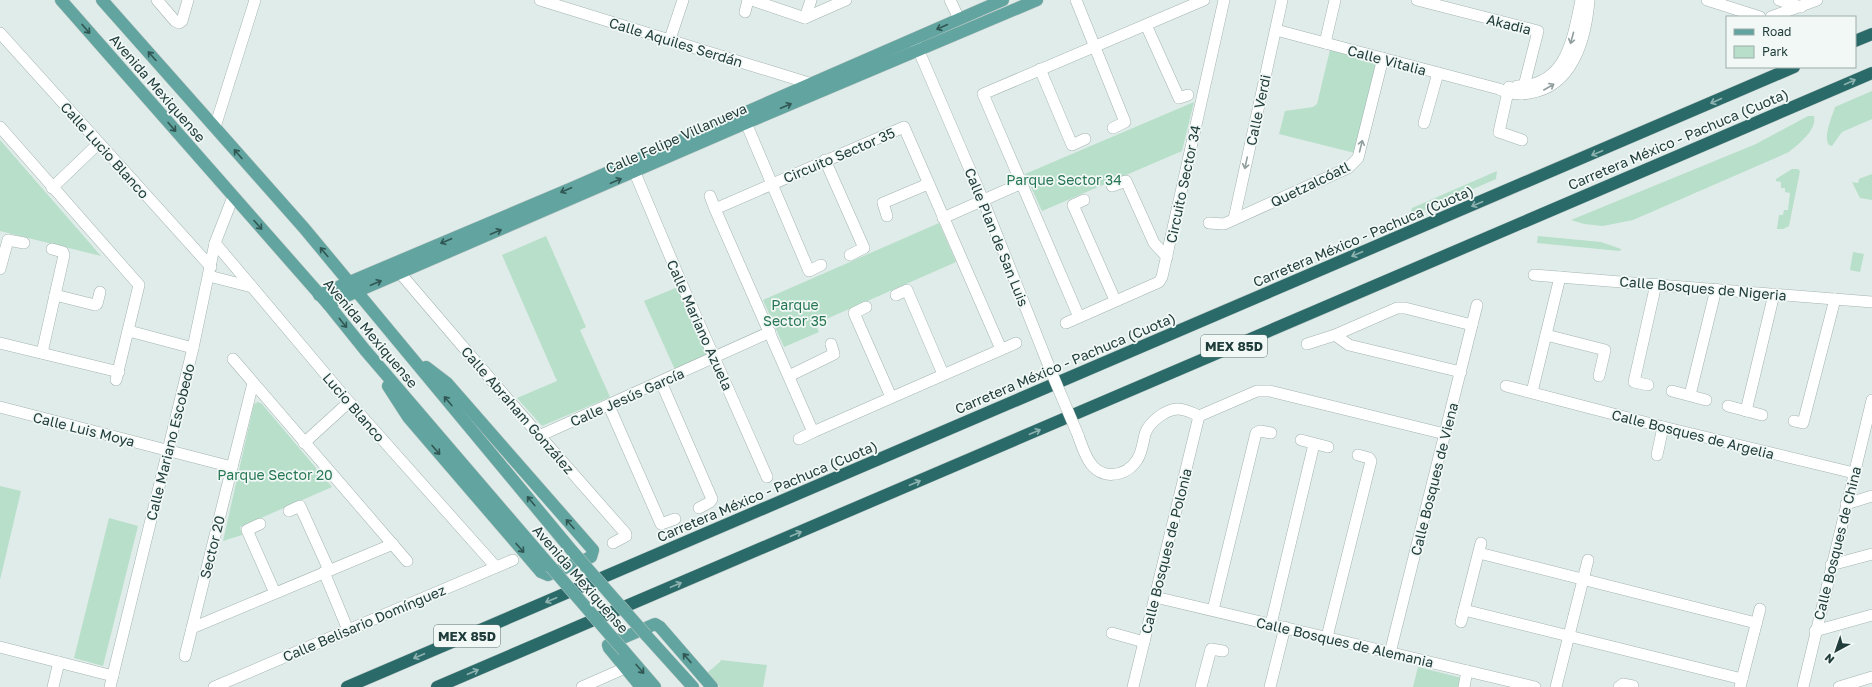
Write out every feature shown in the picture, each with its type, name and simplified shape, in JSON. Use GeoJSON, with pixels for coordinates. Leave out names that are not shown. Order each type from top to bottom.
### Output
{"type":"FeatureCollection","features":[{"type":"Feature","properties":{"kind":"highway"},"geometry":{"type":"LineString","coordinates":[[1856,41],[1872,34]]}},
{"type":"Feature","properties":{"kind":"highway","name":"Carretera México - Pachuca (Cuota)"},"geometry":{"type":"LineString","coordinates":[[347,687],[1792,68]]}},
{"type":"Feature","properties":{"kind":"highway","name":"Carretera México - Pachuca (Cuota)"},"geometry":{"type":"LineString","coordinates":[[438,687],[1872,73]]}},
{"type":"Feature","properties":{"kind":"main road","name":"Avenida Mexiquense"},"geometry":{"type":"LineString","coordinates":[[61,0],[328,304],[365,350],[655,687]]}},
{"type":"Feature","properties":{"kind":"main road","name":"Avenida Mexiquense"},"geometry":{"type":"LineString","coordinates":[[102,0],[215,127],[357,291],[574,552],[693,687]]}},
{"type":"Feature","properties":{"kind":"main road","name":"Calle Felipe Villanueva"},"geometry":{"type":"LineString","coordinates":[[320,295],[757,113],[916,45],[959,19],[1003,0]]}},
{"type":"Feature","properties":{"kind":"main road","name":"Calle Felipe Villanueva"},"geometry":{"type":"LineString","coordinates":[[328,304],[635,173],[746,123],[757,113],[812,84],[1037,0]]}},
{"type":"Feature","properties":{"kind":"main road"},"geometry":{"type":"LineString","coordinates":[[365,350],[408,417],[541,572],[548,575],[591,556],[593,550],[447,383],[406,351]]}},
{"type":"Feature","properties":{"kind":"main road"},"geometry":{"type":"LineString","coordinates":[[642,687],[625,668],[608,645],[655,624],[660,627],[712,687]]}},
{"type":"Feature","properties":{"kind":"street"},"geometry":{"type":"LineString","coordinates":[[157,0],[175,21],[179,23],[182,21],[188,0]]}},
{"type":"Feature","properties":{"kind":"street"},"geometry":{"type":"LineString","coordinates":[[215,127],[255,0]]}},
{"type":"Feature","properties":{"kind":"street","name":"Calle Aquiles Serdán"},"geometry":{"type":"LineString","coordinates":[[540,0],[556,2],[812,84]]}},
{"type":"Feature","properties":{"kind":"street"},"geometry":{"type":"LineString","coordinates":[[670,39],[683,0]]}},
{"type":"Feature","properties":{"kind":"street"},"geometry":{"type":"LineString","coordinates":[[744,12],[748,0]]}},
{"type":"Feature","properties":{"kind":"street"},"geometry":{"type":"LineString","coordinates":[[752,0],[805,18],[846,0]]}},
{"type":"Feature","properties":{"kind":"street"},"geometry":{"type":"LineString","coordinates":[[805,18],[811,0]]}},
{"type":"Feature","properties":{"kind":"street"},"geometry":{"type":"LineString","coordinates":[[950,0],[959,19]]}},
{"type":"Feature","properties":{"kind":"street"},"geometry":{"type":"LineString","coordinates":[[1076,0],[1126,122],[1113,128]]}},
{"type":"Feature","properties":{"kind":"street"},"geometry":{"type":"LineString","coordinates":[[1079,317],[983,94],[1204,0]]}},
{"type":"Feature","properties":{"kind":"street","name":"Circuito Sector 34"},"geometry":{"type":"LineString","coordinates":[[1066,323],[1159,282],[1162,277],[1224,0]]}},
{"type":"Feature","properties":{"kind":"street","name":"Calle Verdi"},"geometry":{"type":"LineString","coordinates":[[1234,219],[1282,0]]}},
{"type":"Feature","properties":{"kind":"street"},"geometry":{"type":"LineString","coordinates":[[1325,43],[1335,0]]}},
{"type":"Feature","properties":{"kind":"street","name":"Akadia"},"geometry":{"type":"LineString","coordinates":[[1417,0],[1538,31],[1523,90]]}},
{"type":"Feature","properties":{"kind":"street","name":"Calle Vitalia"},"geometry":{"type":"LineString","coordinates":[[1276,30],[1438,74],[1505,90],[1540,92],[1552,86],[1566,74],[1571,57],[1581,0]]}},
{"type":"Feature","properties":{"kind":"street","name":"Calle Vitalia"},"geometry":{"type":"LineString","coordinates":[[1571,57],[1588,20],[1589,0]]}},
{"type":"Feature","properties":{"kind":"street"},"geometry":{"type":"LineString","coordinates":[[1707,0],[1757,16]]}},
{"type":"Feature","properties":{"kind":"street"},"geometry":{"type":"LineString","coordinates":[[1779,0],[1801,7]]}},
{"type":"Feature","properties":{"kind":"street"},"geometry":{"type":"LineString","coordinates":[[1774,16],[1817,0]]}},
{"type":"Feature","properties":{"kind":"street"},"geometry":{"type":"LineString","coordinates":[[1146,25],[1178,97],[1180,98],[1188,95]]}},
{"type":"Feature","properties":{"kind":"street","name":"Calle Lucio Blanco"},"geometry":{"type":"LineString","coordinates":[[0,33],[99,143],[210,272]]}},
{"type":"Feature","properties":{"kind":"street","name":"Calle Plan de San Luis"},"geometry":{"type":"LineString","coordinates":[[916,45],[983,200],[1050,369],[1089,462],[1101,473],[1114,476],[1126,471],[1137,460],[1146,431],[1152,423],[1168,411],[1179,409],[1199,416]]}},
{"type":"Feature","properties":{"kind":"street","name":"Quetzalcóatl"},"geometry":{"type":"LineString","coordinates":[[1209,223],[1224,224],[1354,164],[1358,158],[1383,58]]}},
{"type":"Feature","properties":{"kind":"street"},"geometry":{"type":"LineString","coordinates":[[1040,69],[1072,145],[1085,139]]}},
{"type":"Feature","properties":{"kind":"street"},"geometry":{"type":"LineString","coordinates":[[1424,123],[1438,74]]}},
{"type":"Feature","properties":{"kind":"street"},"geometry":{"type":"LineString","coordinates":[[1505,90],[1499,132],[1522,140]]}},
{"type":"Feature","properties":{"kind":"street","name":"Circuito Sector 35"},"geometry":{"type":"LineString","coordinates":[[746,123],[772,184]]}},
{"type":"Feature","properties":{"kind":"street"},"geometry":{"type":"LineString","coordinates":[[0,127],[52,188],[139,285],[118,376],[0,343]]}},
{"type":"Feature","properties":{"kind":"street","name":"Circuito Sector 35"},"geometry":{"type":"LineString","coordinates":[[715,209],[904,127],[1001,349]]}},
{"type":"Feature","properties":{"kind":"street"},"geometry":{"type":"LineString","coordinates":[[52,188],[99,143]]}},
{"type":"Feature","properties":{"kind":"street"},"geometry":{"type":"LineString","coordinates":[[825,160],[864,248],[850,255]]}},
{"type":"Feature","properties":{"kind":"street","name":"Calle Mariano Azuela"},"geometry":{"type":"LineString","coordinates":[[635,173],[698,323],[715,357],[767,477]]}},
{"type":"Feature","properties":{"kind":"street"},"geometry":{"type":"LineString","coordinates":[[1112,186],[1126,181],[1154,243],[1167,257]]}},
{"type":"Feature","properties":{"kind":"street"},"geometry":{"type":"LineString","coordinates":[[943,218],[1022,183]]}},
{"type":"Feature","properties":{"kind":"street"},"geometry":{"type":"LineString","coordinates":[[772,184],[809,271],[821,265]]}},
{"type":"Feature","properties":{"kind":"street"},"geometry":{"type":"LineString","coordinates":[[887,216],[883,203],[928,184]]}},
{"type":"Feature","properties":{"kind":"street"},"geometry":{"type":"LineString","coordinates":[[710,196],[813,432]]}},
{"type":"Feature","properties":{"kind":"street","name":"Calle Mariano Escobedo"},"geometry":{"type":"LineString","coordinates":[[110,687],[193,348],[215,243],[233,197]]}},
{"type":"Feature","properties":{"kind":"street"},"geometry":{"type":"LineString","coordinates":[[1084,200],[1074,205],[1116,300]]}},
{"type":"Feature","properties":{"kind":"street"},"geometry":{"type":"LineString","coordinates":[[0,269],[8,240],[24,243]]}},
{"type":"Feature","properties":{"kind":"street","name":"Lucio Blanco"},"geometry":{"type":"LineString","coordinates":[[215,243],[349,402],[496,568]]}},
{"type":"Feature","properties":{"kind":"street"},"geometry":{"type":"LineString","coordinates":[[42,354],[64,253],[52,249]]}},
{"type":"Feature","properties":{"kind":"street"},"geometry":{"type":"LineString","coordinates":[[210,272],[252,287]]}},
{"type":"Feature","properties":{"kind":"street","name":"Calle Abraham González"},"geometry":{"type":"LineString","coordinates":[[400,273],[539,436],[626,534],[624,538],[613,543]]}},
{"type":"Feature","properties":{"kind":"street","name":"Calle Bosques de Nigeria"},"geometry":{"type":"LineString","coordinates":[[1534,275],[1872,302]]}},
{"type":"Feature","properties":{"kind":"street"},"geometry":{"type":"LineString","coordinates":[[1532,392],[1560,277]]}},
{"type":"Feature","properties":{"kind":"street"},"geometry":{"type":"LineString","coordinates":[[1648,385],[1634,382],[1656,284]]}},
{"type":"Feature","properties":{"kind":"street"},"geometry":{"type":"LineString","coordinates":[[1690,395],[1716,289]]}},
{"type":"Feature","properties":{"kind":"street"},"geometry":{"type":"LineString","coordinates":[[896,295],[907,290],[944,374]]}},
{"type":"Feature","properties":{"kind":"street"},"geometry":{"type":"LineString","coordinates":[[55,295],[95,305],[97,304],[100,292]]}},
{"type":"Feature","properties":{"kind":"street"},"geometry":{"type":"LineString","coordinates":[[1746,411],[1774,294]]}},
{"type":"Feature","properties":{"kind":"street"},"geometry":{"type":"LineString","coordinates":[[1794,421],[1804,423],[1835,299]]}},
{"type":"Feature","properties":{"kind":"street","name":"Calle Bosques de Viena"},"geometry":{"type":"LineString","coordinates":[[1390,652],[1477,306]]}},
{"type":"Feature","properties":{"kind":"street"},"geometry":{"type":"LineString","coordinates":[[866,307],[854,313],[891,397]]}},
{"type":"Feature","properties":{"kind":"street"},"geometry":{"type":"LineString","coordinates":[[1307,344],[1335,335],[1397,308],[1404,308],[1472,325]]}},
{"type":"Feature","properties":{"kind":"street"},"geometry":{"type":"LineString","coordinates":[[129,332],[193,348]]}},
{"type":"Feature","properties":{"kind":"street"},"geometry":{"type":"LineString","coordinates":[[715,357],[770,332]]}},
{"type":"Feature","properties":{"kind":"street"},"geometry":{"type":"LineString","coordinates":[[1335,335],[1349,345],[1461,372]]}},
{"type":"Feature","properties":{"kind":"street"},"geometry":{"type":"LineString","coordinates":[[1546,335],[1605,350],[1599,376]]}},
{"type":"Feature","properties":{"kind":"street"},"geometry":{"type":"LineString","coordinates":[[799,439],[1016,343]]}},
{"type":"Feature","properties":{"kind":"street"},"geometry":{"type":"LineString","coordinates":[[789,376],[834,354],[831,344]]}},
{"type":"Feature","properties":{"kind":"street","name":"Calle Jesús García"},"geometry":{"type":"LineString","coordinates":[[539,436],[609,406],[715,357]]}},
{"type":"Feature","properties":{"kind":"street"},"geometry":{"type":"LineString","coordinates":[[233,359],[304,443],[407,560]]}},
{"type":"Feature","properties":{"kind":"street"},"geometry":{"type":"LineString","coordinates":[[661,382],[712,499],[710,502],[699,508]]}},
{"type":"Feature","properties":{"kind":"street","name":"Sector 20"},"geometry":{"type":"LineString","coordinates":[[185,656],[253,383]]}},
{"type":"Feature","properties":{"kind":"street","name":"Calle Bosques de Argelia"},"geometry":{"type":"LineString","coordinates":[[1506,386],[1663,427],[1854,473]]}},
{"type":"Feature","properties":{"kind":"street"},"geometry":{"type":"LineString","coordinates":[[1199,416],[1257,392],[1270,391],[1444,434]]}},
{"type":"Feature","properties":{"kind":"street"},"geometry":{"type":"LineString","coordinates":[[1672,391],[1706,400]]}},
{"type":"Feature","properties":{"kind":"street","name":"Calle Bosques de China"},"geometry":{"type":"LineString","coordinates":[[1803,687],[1846,504],[1854,473],[1868,435],[1872,400]]}},
{"type":"Feature","properties":{"kind":"street"},"geometry":{"type":"LineString","coordinates":[[304,443],[349,402]]}},
{"type":"Feature","properties":{"kind":"street"},"geometry":{"type":"LineString","coordinates":[[609,406],[661,524],[675,519]]}},
{"type":"Feature","properties":{"kind":"street"},"geometry":{"type":"LineString","coordinates":[[1728,406],[1762,415]]}},
{"type":"Feature","properties":{"kind":"street","name":"Calle Luis Moya"},"geometry":{"type":"LineString","coordinates":[[0,407],[168,450]]}},
{"type":"Feature","properties":{"kind":"street","name":"Calle Bosques de Polonia"},"geometry":{"type":"LineString","coordinates":[[1133,687],[1199,416]]}},
{"type":"Feature","properties":{"kind":"street"},"geometry":{"type":"LineString","coordinates":[[1656,455],[1663,427]]}},
{"type":"Feature","properties":{"kind":"street"},"geometry":{"type":"LineString","coordinates":[[1213,610],[1256,433],[1260,431],[1271,433]]}},
{"type":"Feature","properties":{"kind":"street"},"geometry":{"type":"LineString","coordinates":[[1301,440],[1328,447]]}},
{"type":"Feature","properties":{"kind":"street"},"geometry":{"type":"LineString","coordinates":[[1271,624],[1314,444]]}},
{"type":"Feature","properties":{"kind":"street"},"geometry":{"type":"LineString","coordinates":[[168,450],[232,467]]}},
{"type":"Feature","properties":{"kind":"street"},"geometry":{"type":"LineString","coordinates":[[1327,637],[1371,461],[1370,458],[1358,455]]}},
{"type":"Feature","properties":{"kind":"street"},"geometry":{"type":"LineString","coordinates":[[1846,504],[1872,496]]}},
{"type":"Feature","properties":{"kind":"street"},"geometry":{"type":"LineString","coordinates":[[289,511],[300,506],[327,571],[348,630]]}},
{"type":"Feature","properties":{"kind":"street"},"geometry":{"type":"LineString","coordinates":[[260,524],[247,530],[274,593]]}},
{"type":"Feature","properties":{"kind":"street"},"geometry":{"type":"LineString","coordinates":[[192,628],[393,544]]}},
{"type":"Feature","properties":{"kind":"street"},"geometry":{"type":"LineString","coordinates":[[1461,622],[1480,548],[1582,580],[1756,623]]}},
{"type":"Feature","properties":{"kind":"street"},"geometry":{"type":"LineString","coordinates":[[1831,565],[1872,554]]}},
{"type":"Feature","properties":{"kind":"street","name":"Calle Belisario Domínguez"},"geometry":{"type":"LineString","coordinates":[[214,687],[513,560]]}},
{"type":"Feature","properties":{"kind":"street"},"geometry":{"type":"LineString","coordinates":[[1556,687],[1588,560]]}},
{"type":"Feature","properties":{"kind":"street","name":"Calle Bosques de Alemania"},"geometry":{"type":"LineString","coordinates":[[1155,597],[1534,687]]}},
{"type":"Feature","properties":{"kind":"street"},"geometry":{"type":"LineString","coordinates":[[1464,610],[1741,683],[1760,609]]}},
{"type":"Feature","properties":{"kind":"street"},"geometry":{"type":"LineString","coordinates":[[1815,631],[1872,614]]}},
{"type":"Feature","properties":{"kind":"street"},"geometry":{"type":"LineString","coordinates":[[1270,687],[1285,627]]}},
{"type":"Feature","properties":{"kind":"street"},"geometry":{"type":"LineString","coordinates":[[1112,633],[1144,642]]}},
{"type":"Feature","properties":{"kind":"street"},"geometry":{"type":"LineString","coordinates":[[1201,687],[1211,650],[1214,648],[1223,651]]}},
{"type":"Feature","properties":{"kind":"street"},"geometry":{"type":"LineString","coordinates":[[0,649],[113,676]]}},
{"type":"Feature","properties":{"kind":"street"},"geometry":{"type":"LineString","coordinates":[[53,687],[59,662]]}},
{"type":"Feature","properties":{"kind":"street"},"geometry":{"type":"LineString","coordinates":[[582,687],[601,683],[625,668]]}},
{"type":"Feature","properties":{"kind":"street"},"geometry":{"type":"LineString","coordinates":[[1464,687],[1467,671]]}},
{"type":"Feature","properties":{"kind":"street"},"geometry":{"type":"LineString","coordinates":[[1838,687],[1872,677]]}},
{"type":"Feature","properties":{"kind":"street"},"geometry":{"type":"LineString","coordinates":[[1620,687],[1623,684],[1633,686]]}},
{"type":"Feature","properties":{"kind":"green space"},"geometry":{"type":"Polygon","coordinates":[[[1330,50],[1377,62],[1355,153],[1279,134],[1285,111],[1313,107],[1317,104],[1330,50]]]}},
{"type":"Feature","properties":{"kind":"green space"},"geometry":{"type":"Polygon","coordinates":[[[1872,91],[1872,119],[1842,132],[1832,146],[1829,145],[1827,141],[1827,132],[1835,107],[1872,91]]]}},
{"type":"Feature","properties":{"kind":"green space","name":"Parque Sector 34"},"geometry":{"type":"Polygon","coordinates":[[[1194,102],[1182,151],[1042,211],[1025,174],[1194,102]]]}},
{"type":"Feature","properties":{"kind":"green space"},"geometry":{"type":"Polygon","coordinates":[[[1808,116],[1814,116],[1813,127],[1806,137],[1789,152],[1633,220],[1603,226],[1584,224],[1571,220],[1756,144],[1808,116]]]}},
{"type":"Feature","properties":{"kind":"green space"},"geometry":{"type":"Polygon","coordinates":[[[0,140],[101,256],[0,231],[0,140]]]}},
{"type":"Feature","properties":{"kind":"green space"},"geometry":{"type":"Polygon","coordinates":[[[1792,169],[1798,169],[1800,171],[1789,226],[1783,229],[1777,229],[1779,215],[1783,215],[1784,210],[1788,210],[1790,193],[1785,192],[1785,188],[1781,188],[1781,182],[1776,181],[1776,179],[1792,169]]]}},
{"type":"Feature","properties":{"kind":"green space"},"geometry":{"type":"Polygon","coordinates":[[[1497,171],[1496,179],[1409,217],[1412,208],[1497,171]]]}},
{"type":"Feature","properties":{"kind":"green space"},"geometry":{"type":"Polygon","coordinates":[[[1872,174],[1872,200],[1860,198],[1852,182],[1858,183],[1859,179],[1872,174]]]}},
{"type":"Feature","properties":{"kind":"green space","name":"Parque Sector 35"},"geometry":{"type":"Polygon","coordinates":[[[939,223],[956,262],[815,324],[819,332],[784,347],[763,300],[939,223]]]}},
{"type":"Feature","properties":{"kind":"green space"},"geometry":{"type":"Polygon","coordinates":[[[546,236],[586,327],[580,330],[610,397],[542,426],[517,398],[557,381],[502,255],[546,236]]]}},
{"type":"Feature","properties":{"kind":"green space"},"geometry":{"type":"Polygon","coordinates":[[[1538,236],[1601,242],[1621,249],[1620,251],[1537,243],[1538,236]]]}},
{"type":"Feature","properties":{"kind":"green space"},"geometry":{"type":"Polygon","coordinates":[[[1853,252],[1864,254],[1860,272],[1850,270],[1853,252]]]}},
{"type":"Feature","properties":{"kind":"green space"},"geometry":{"type":"Polygon","coordinates":[[[678,287],[709,357],[676,372],[644,301],[678,287]]]}},
{"type":"Feature","properties":{"kind":"green space","name":"Parque Sector 20"},"geometry":{"type":"Polygon","coordinates":[[[258,402],[262,404],[332,487],[240,527],[242,535],[223,541],[254,404],[258,402]]]}},
{"type":"Feature","properties":{"kind":"green space"},"geometry":{"type":"Polygon","coordinates":[[[0,486],[21,491],[0,580],[0,486]]]}},
{"type":"Feature","properties":{"kind":"green space"},"geometry":{"type":"Polygon","coordinates":[[[109,518],[138,526],[103,666],[74,658],[109,518]]]}},
{"type":"Feature","properties":{"kind":"green space"},"geometry":{"type":"Polygon","coordinates":[[[720,660],[767,665],[763,687],[720,687],[707,673],[721,661],[720,660]]]}},
{"type":"Feature","properties":{"kind":"green space"},"geometry":{"type":"Polygon","coordinates":[[[1418,667],[1462,678],[1459,687],[1413,687],[1418,667]]]}}]}
